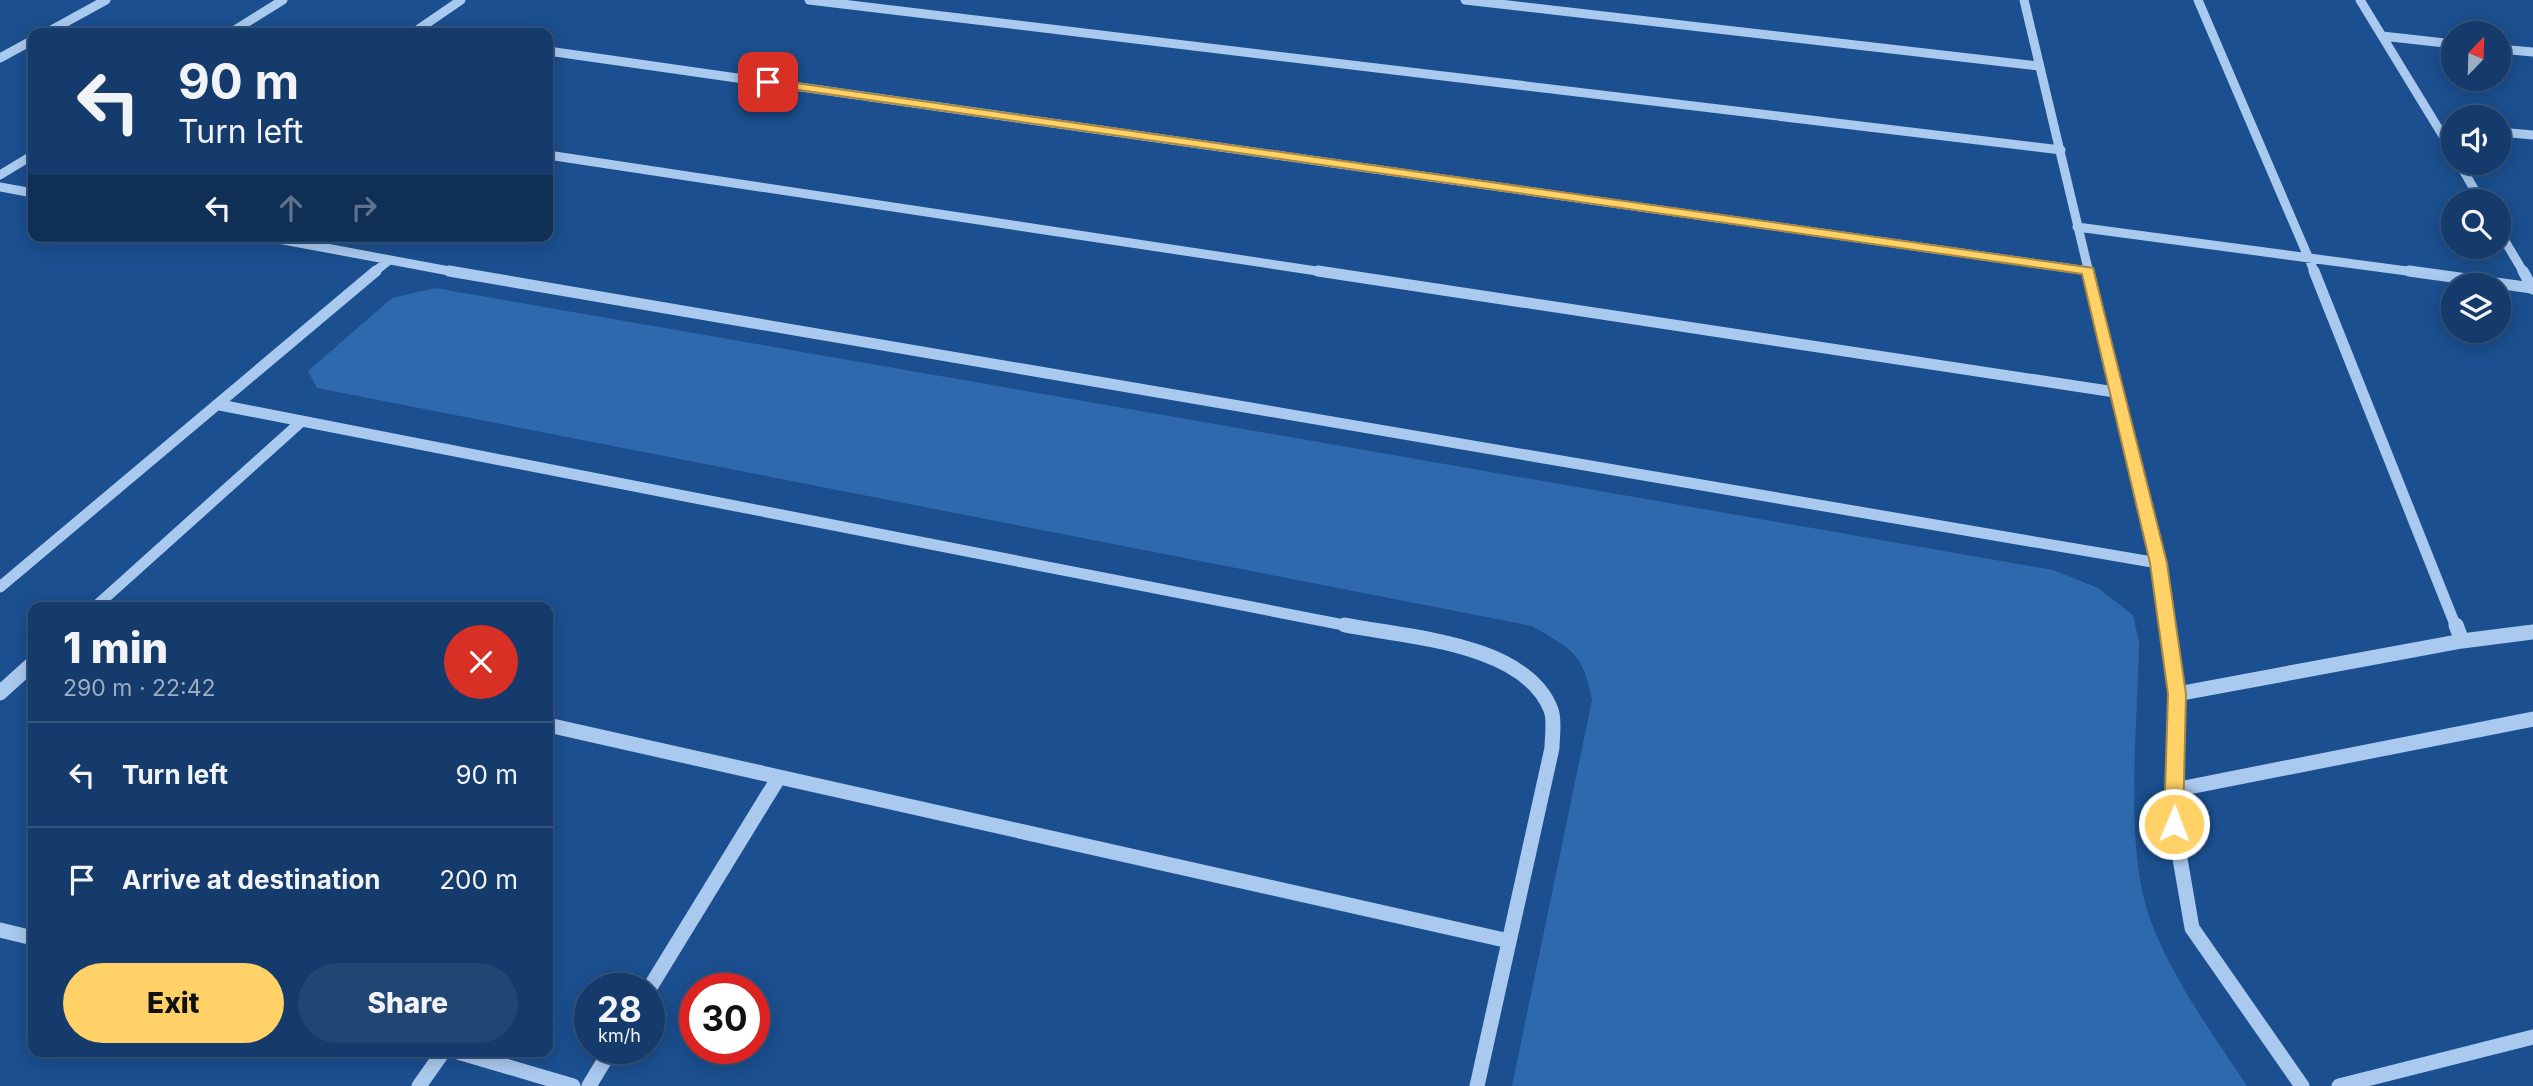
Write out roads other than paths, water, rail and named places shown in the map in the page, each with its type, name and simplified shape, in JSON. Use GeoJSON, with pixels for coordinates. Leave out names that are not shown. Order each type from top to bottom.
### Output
{"type":"FeatureCollection","features":[{"type":"Feature","properties":{"kind":"street"},"geometry":{"type":"LineString","coordinates":[[55,28],[106,0]]}},
{"type":"Feature","properties":{"kind":"street"},"geometry":{"type":"LineString","coordinates":[[238,28],[284,0]]}},
{"type":"Feature","properties":{"kind":"street"},"geometry":{"type":"LineString","coordinates":[[424,28],[461,0]]}},
{"type":"Feature","properties":{"kind":"street"},"geometry":{"type":"LineString","coordinates":[[809,0],[2061,150]]}},
{"type":"Feature","properties":{"kind":"street"},"geometry":{"type":"LineString","coordinates":[[1465,0],[2039,66]]}},
{"type":"Feature","properties":{"kind":"street"},"geometry":{"type":"LineString","coordinates":[[2024,0],[2061,150],[2115,392],[2158,563],[2177,694],[2174,824],[2192,928],[2302,1086]]}},
{"type":"Feature","properties":{"kind":"street"},"geometry":{"type":"LineString","coordinates":[[2198,0],[2309,259],[2462,641]]}},
{"type":"Feature","properties":{"kind":"street"},"geometry":{"type":"LineString","coordinates":[[2360,0],[2441,133]]}},
{"type":"Feature","properties":{"kind":"street"},"geometry":{"type":"LineString","coordinates":[[2382,36],[2441,43]]}},
{"type":"Feature","properties":{"kind":"street"},"geometry":{"type":"LineString","coordinates":[[0,58],[28,43]]}},
{"type":"Feature","properties":{"kind":"street"},"geometry":{"type":"LineString","coordinates":[[2511,50],[2533,52]]}},
{"type":"Feature","properties":{"kind":"street"},"geometry":{"type":"LineString","coordinates":[[553,52],[2088,271]]}},
{"type":"Feature","properties":{"kind":"street"},"geometry":{"type":"LineString","coordinates":[[2436,125],[2441,126]]}},
{"type":"Feature","properties":{"kind":"street"},"geometry":{"type":"LineString","coordinates":[[2511,133],[2533,135]]}},
{"type":"Feature","properties":{"kind":"street"},"geometry":{"type":"LineString","coordinates":[[553,156],[2115,392]]}},
{"type":"Feature","properties":{"kind":"street"},"geometry":{"type":"LineString","coordinates":[[0,175],[28,158]]}},
{"type":"Feature","properties":{"kind":"street"},"geometry":{"type":"LineString","coordinates":[[0,187],[28,192]]}},
{"type":"Feature","properties":{"kind":"street"},"geometry":{"type":"LineString","coordinates":[[2077,227],[2533,288]]}},
{"type":"Feature","properties":{"kind":"street"},"geometry":{"type":"LineString","coordinates":[[292,242],[388,261],[2158,563]]}},
{"type":"Feature","properties":{"kind":"street"},"geometry":{"type":"LineString","coordinates":[[2511,251],[2533,288]]}},
{"type":"Feature","properties":{"kind":"street"},"geometry":{"type":"LineString","coordinates":[[0,587],[220,405],[388,261]]}},
{"type":"Feature","properties":{"kind":"street"},"geometry":{"type":"LineString","coordinates":[[220,405],[1491,654],[1527,675],[1552,711],[1552,748],[1477,1086]]}},
{"type":"Feature","properties":{"kind":"street"},"geometry":{"type":"LineString","coordinates":[[101,602],[302,421]]}},
{"type":"Feature","properties":{"kind":"street"},"geometry":{"type":"LineString","coordinates":[[2177,694],[2462,641],[2533,632]]}},
{"type":"Feature","properties":{"kind":"street"},"geometry":{"type":"LineString","coordinates":[[0,693],[28,668]]}},
{"type":"Feature","properties":{"kind":"street"},"geometry":{"type":"LineString","coordinates":[[2174,790],[2533,719]]}},
{"type":"Feature","properties":{"kind":"street"},"geometry":{"type":"LineString","coordinates":[[553,726],[1509,941]]}},
{"type":"Feature","properties":{"kind":"street"},"geometry":{"type":"LineString","coordinates":[[659,973],[779,777]]}},
{"type":"Feature","properties":{"kind":"street"},"geometry":{"type":"LineString","coordinates":[[0,930],[28,937]]}},
{"type":"Feature","properties":{"kind":"street"},"geometry":{"type":"LineString","coordinates":[[2339,1086],[2533,1037]]}},
{"type":"Feature","properties":{"kind":"street"},"geometry":{"type":"LineString","coordinates":[[419,1086],[439,1057]]}},
{"type":"Feature","properties":{"kind":"street"},"geometry":{"type":"LineString","coordinates":[[475,1057],[573,1086]]}},
{"type":"Feature","properties":{"kind":"street"},"geometry":{"type":"LineString","coordinates":[[589,1086],[602,1064]]}}]}
